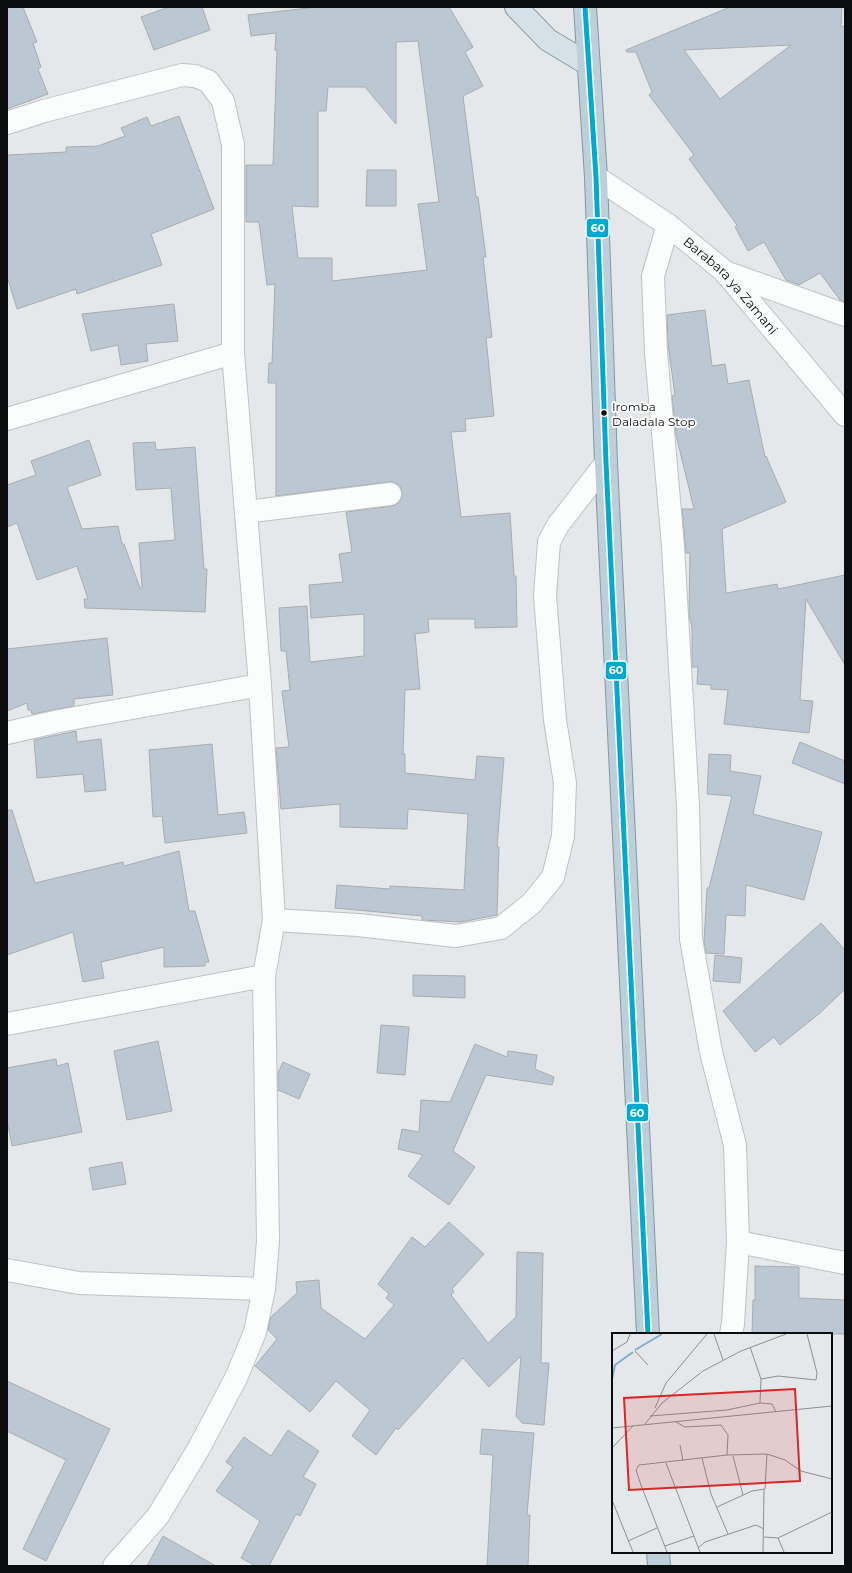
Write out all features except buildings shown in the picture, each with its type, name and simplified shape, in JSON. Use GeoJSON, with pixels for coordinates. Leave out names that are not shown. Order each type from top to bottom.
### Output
{"type":"FeatureCollection","features":[{"type":"Feature","properties":{"kind":"highway"},"geometry":{"type":"LineString","coordinates":[[585,7],[596,177],[606,463],[648,1333]]}},
{"type":"Feature","properties":{"kind":"highway"},"geometry":{"type":"LineString","coordinates":[[658,1553],[659,1566]]}},
{"type":"Feature","properties":{"kind":"main road"},"geometry":{"type":"LineString","coordinates":[[516,7],[548,40],[588,64]]}},
{"type":"Feature","properties":{"kind":"street"},"geometry":{"type":"LineString","coordinates":[[7,122],[182,75],[195,76],[208,81],[223,101],[233,145],[233,353],[260,685],[274,920],[264,976],[268,1241],[264,1289],[255,1332],[236,1378],[199,1448],[158,1516],[114,1566]]}},
{"type":"Feature","properties":{"kind":"street","name":"Barabara ya Zamani"},"geometry":{"type":"LineString","coordinates":[[596,177],[668,225],[724,271],[845,415]]}},
{"type":"Feature","properties":{"kind":"street"},"geometry":{"type":"LineString","coordinates":[[668,225],[653,276],[656,352],[673,546],[688,806],[692,939],[711,1052],[735,1145],[738,1242],[731,1333]]}},
{"type":"Feature","properties":{"kind":"street"},"geometry":{"type":"LineString","coordinates":[[724,271],[845,315]]}},
{"type":"Feature","properties":{"kind":"street"},"geometry":{"type":"LineString","coordinates":[[7,420],[233,353]]}},
{"type":"Feature","properties":{"kind":"street"},"geometry":{"type":"LineString","coordinates":[[274,920],[358,925],[456,936],[501,928],[532,903],[553,877],[563,836],[565,783],[554,720],[545,596],[550,542],[558,525],[606,463]]}},
{"type":"Feature","properties":{"kind":"street"},"geometry":{"type":"LineString","coordinates":[[246,512],[390,494]]}},
{"type":"Feature","properties":{"kind":"street"},"geometry":{"type":"LineString","coordinates":[[7,733],[59,721],[260,685]]}},
{"type":"Feature","properties":{"kind":"street"},"geometry":{"type":"LineString","coordinates":[[7,1024],[264,976]]}},
{"type":"Feature","properties":{"kind":"street"},"geometry":{"type":"LineString","coordinates":[[738,1242],[845,1263]]}},
{"type":"Feature","properties":{"kind":"street"},"geometry":{"type":"LineString","coordinates":[[7,1270],[79,1283],[264,1289]]}},
{"type":"Feature","properties":{"kind":"transit line","name":"60"},"geometry":{"type":"LineString","coordinates":[[585,7],[596,177],[606,463],[648,1333]]}},
{"type":"Feature","properties":{"kind":"place","name":"Iromba Daladala Stop"},"geometry":{"type":"Point","coordinates":[604,413]}}]}
